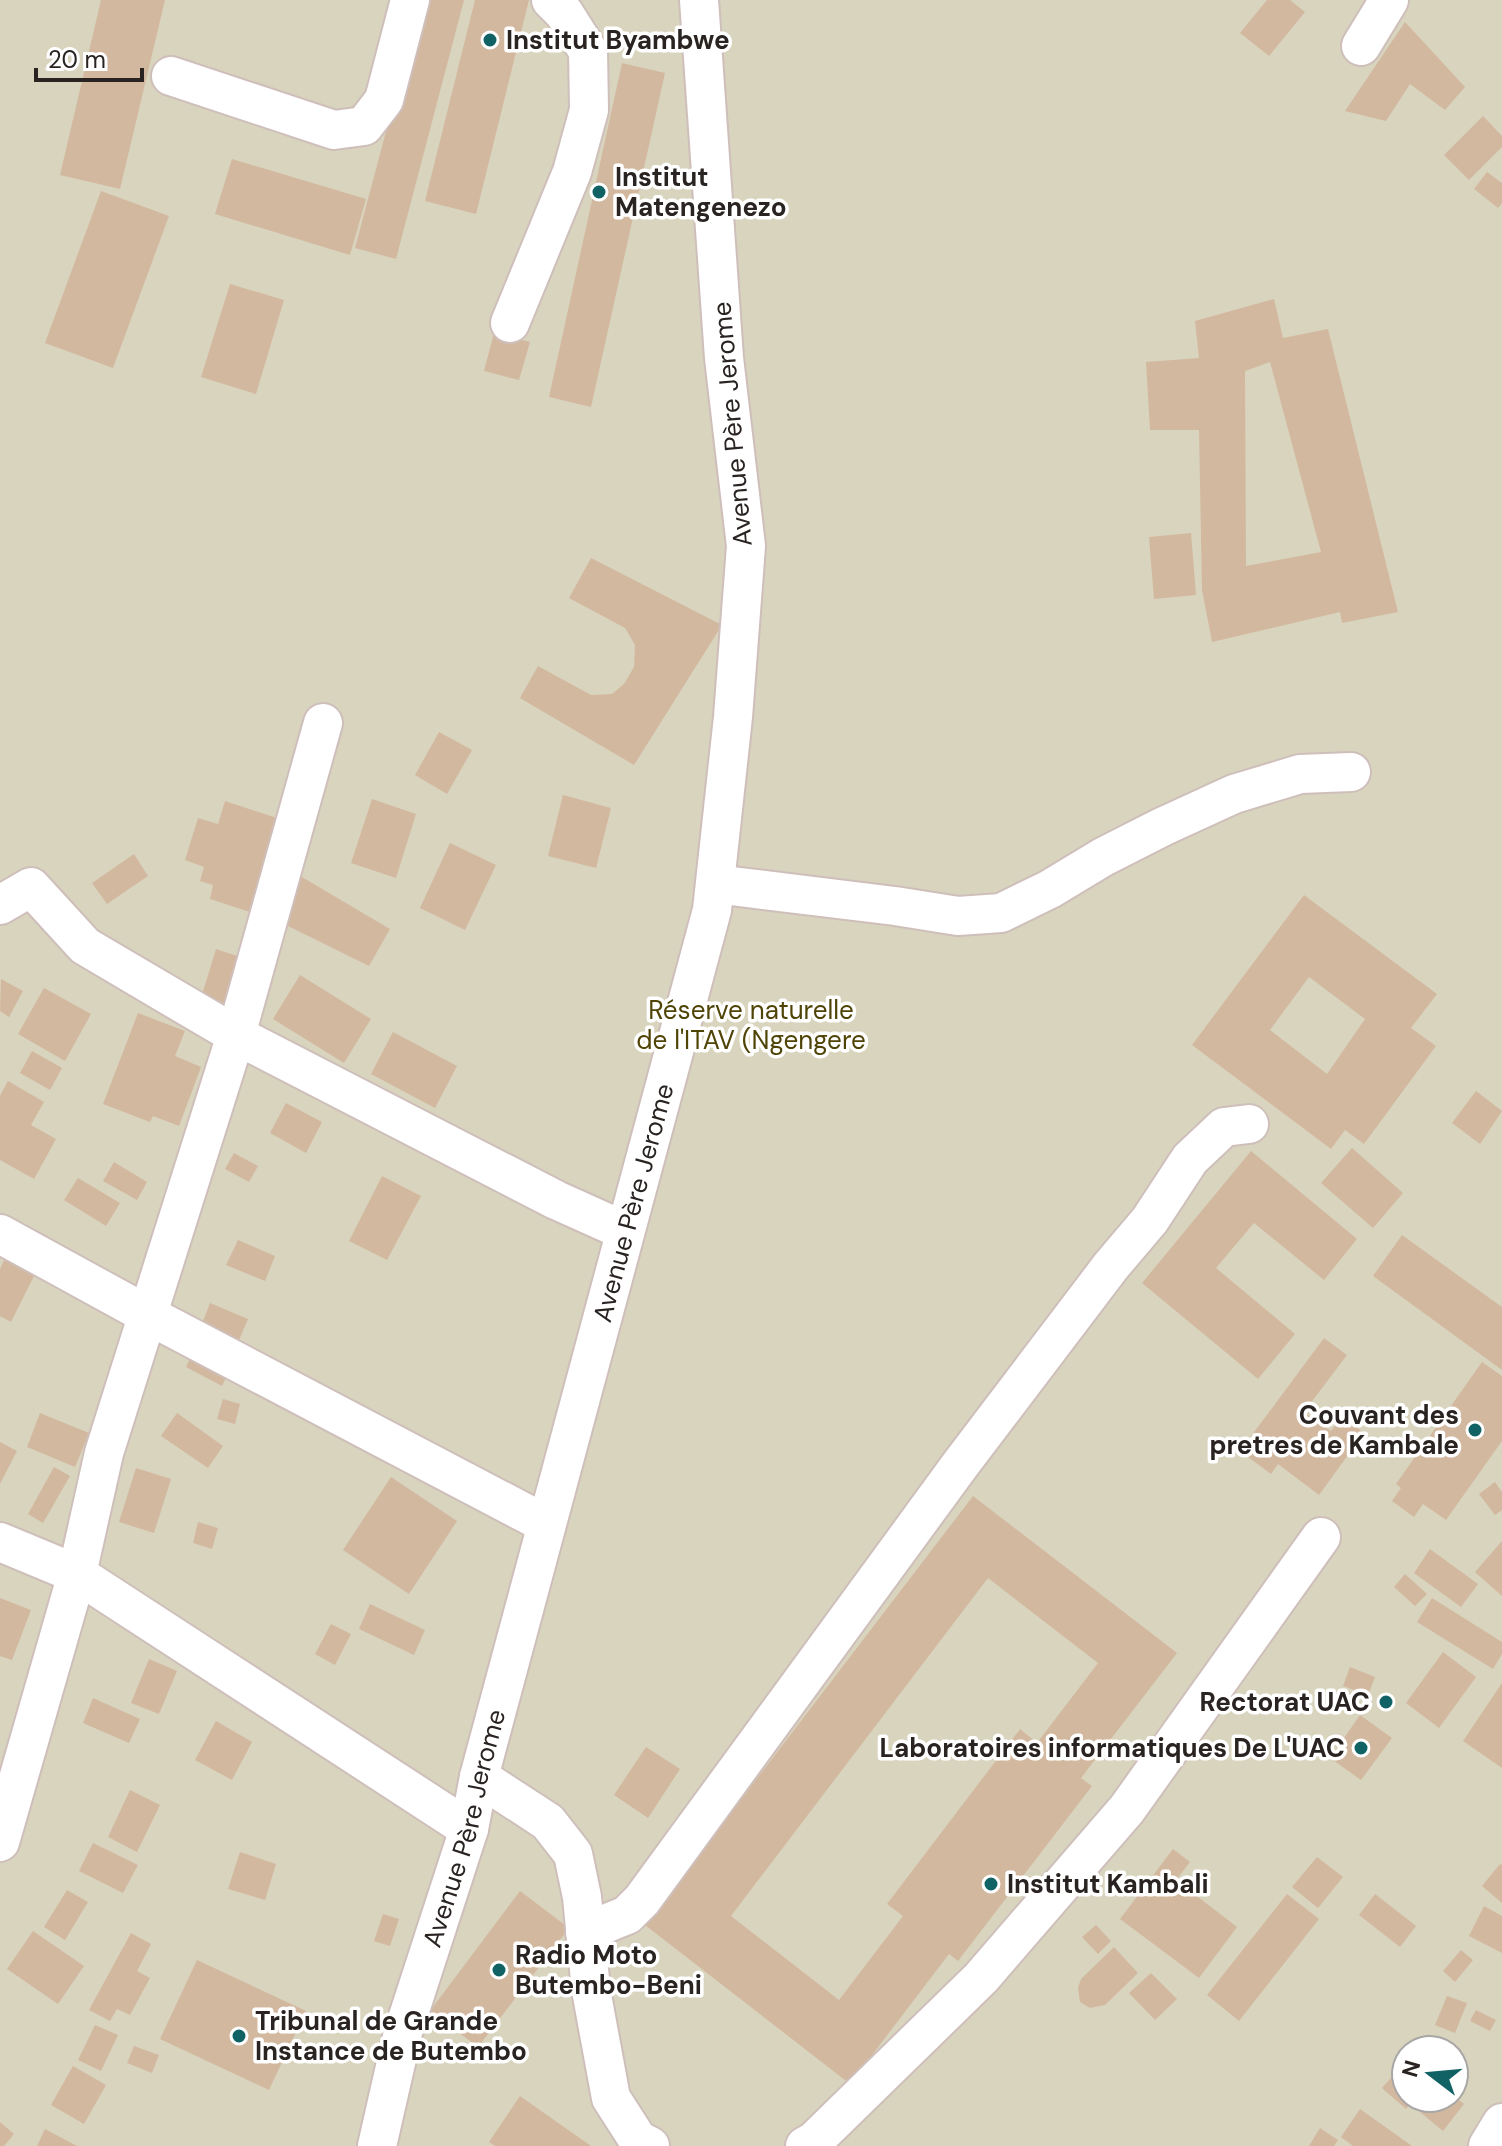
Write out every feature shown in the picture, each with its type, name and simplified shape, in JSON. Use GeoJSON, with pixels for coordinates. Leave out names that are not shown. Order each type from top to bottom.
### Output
{"type":"FeatureCollection","features":[{"type":"Feature","properties":{"kind":"street"},"geometry":{"type":"LineString","coordinates":[[171,76],[334,130],[364,126],[384,100],[410,0]]}},
{"type":"Feature","properties":{"kind":"street"},"geometry":{"type":"LineString","coordinates":[[510,323],[572,172],[589,110],[588,51],[564,13],[551,0]]}},
{"type":"Feature","properties":{"kind":"street","name":"Avenue Père Jerome"},"geometry":{"type":"LineString","coordinates":[[377,2146],[403,2032],[469,1829],[479,1777],[712,910],[733,717],[746,546],[724,358],[699,0]]}},
{"type":"Feature","properties":{"kind":"street"},"geometry":{"type":"LineString","coordinates":[[1361,46],[1389,0]]}},
{"type":"Feature","properties":{"kind":"street"},"geometry":{"type":"LineString","coordinates":[[0,1842],[77,1574],[104,1453],[236,1035],[323,723]]}},
{"type":"Feature","properties":{"kind":"street"},"geometry":{"type":"LineString","coordinates":[[715,884],[958,916],[1001,913],[1050,889],[1103,857],[1234,794],[1300,774],[1351,772]]}},
{"type":"Feature","properties":{"kind":"street"},"geometry":{"type":"LineString","coordinates":[[0,905],[31,887],[85,946],[236,1035],[556,1200],[625,1231]]}},
{"type":"Feature","properties":{"kind":"street"},"geometry":{"type":"LineString","coordinates":[[585,1932],[627,1915],[642,1900],[970,1453],[1111,1266],[1150,1220],[1190,1159],[1224,1127],[1249,1124]]}},
{"type":"Feature","properties":{"kind":"street"},"geometry":{"type":"LineString","coordinates":[[0,1234],[546,1524]]}},
{"type":"Feature","properties":{"kind":"street"},"geometry":{"type":"LineString","coordinates":[[805,2146],[814,2141],[981,1978],[1127,1809],[1321,1537]]}},
{"type":"Feature","properties":{"kind":"street"},"geometry":{"type":"LineString","coordinates":[[0,1542],[77,1574],[469,1829]]}},
{"type":"Feature","properties":{"kind":"street"},"geometry":{"type":"LineString","coordinates":[[479,1777],[548,1822],[573,1854],[582,1897],[591,1990],[611,2098],[638,2140],[650,2146]]}},
{"type":"Feature","properties":{"kind":"street"},"geometry":{"type":"LineString","coordinates":[[1488,2146],[1502,2123]]}},
{"type":"Feature","properties":{"kind":"green space","name":"Réserve naturelle de l'ITAV (Ngengere"},"geometry":{"type":"Polygon","coordinates":[[[0,0],[1502,0],[1502,2146],[0,2146],[0,0]]]}},
{"type":"Feature","properties":{"kind":"building"},"geometry":{"type":"Polygon","coordinates":[[[101,0],[165,0],[120,189],[60,175],[101,0]]]}},
{"type":"Feature","properties":{"kind":"building"},"geometry":{"type":"Polygon","coordinates":[[[421,0],[464,0],[396,259],[355,248],[421,0]]]}},
{"type":"Feature","properties":{"kind":"building"},"geometry":{"type":"Polygon","coordinates":[[[475,0],[529,0],[476,214],[425,201],[475,0]]]}},
{"type":"Feature","properties":{"kind":"building"},"geometry":{"type":"Polygon","coordinates":[[[1267,0],[1290,0],[1305,12],[1269,56],[1240,33],[1267,0]]]}},
{"type":"Feature","properties":{"kind":"building"},"geometry":{"type":"Polygon","coordinates":[[[1405,22],[1465,87],[1445,110],[1410,84],[1386,121],[1345,111],[1405,22]]]}},
{"type":"Feature","properties":{"kind":"building"},"geometry":{"type":"Polygon","coordinates":[[[622,63],[665,73],[591,407],[549,397],[622,63]]]}},
{"type":"Feature","properties":{"kind":"building"},"geometry":{"type":"Polygon","coordinates":[[[1483,116],[1502,136],[1502,147],[1469,180],[1444,155],[1483,116]]]}},
{"type":"Feature","properties":{"kind":"building"},"geometry":{"type":"Polygon","coordinates":[[[232,159],[366,199],[350,255],[215,214],[232,159]]]}},
{"type":"Feature","properties":{"kind":"building"},"geometry":{"type":"Polygon","coordinates":[[[1487,172],[1502,183],[1502,203],[1498,208],[1474,189],[1487,172]]]}},
{"type":"Feature","properties":{"kind":"building"},"geometry":{"type":"Polygon","coordinates":[[[101,191],[169,216],[113,368],[45,343],[101,191]]]}},
{"type":"Feature","properties":{"kind":"building"},"geometry":{"type":"Polygon","coordinates":[[[230,284],[284,300],[256,394],[201,377],[230,284]]]}},
{"type":"Feature","properties":{"kind":"building"},"geometry":{"type":"Polygon","coordinates":[[[1274,299],[1283,338],[1328,329],[1398,612],[1342,623],[1340,612],[1212,642],[1202,590],[1199,430],[1150,430],[1146,362],[1199,358],[1195,321],[1274,299]],[[1270,362],[1245,371],[1246,566],[1321,552],[1270,362]]]}},
{"type":"Feature","properties":{"kind":"building"},"geometry":{"type":"Polygon","coordinates":[[[494,333],[530,342],[519,380],[484,371],[494,333]]]}},
{"type":"Feature","properties":{"kind":"building"},"geometry":{"type":"Polygon","coordinates":[[[1191,533],[1196,595],[1154,599],[1149,537],[1191,533]]]}},
{"type":"Feature","properties":{"kind":"building"},"geometry":{"type":"Polygon","coordinates":[[[591,558],[722,625],[634,765],[520,698],[538,666],[591,695],[612,694],[624,684],[634,667],[635,645],[625,628],[569,598],[591,558]]]}},
{"type":"Feature","properties":{"kind":"building"},"geometry":{"type":"Polygon","coordinates":[[[439,732],[472,750],[447,794],[415,775],[439,732]]]}},
{"type":"Feature","properties":{"kind":"building"},"geometry":{"type":"Polygon","coordinates":[[[563,795],[611,808],[596,868],[548,856],[563,795]]]}},
{"type":"Feature","properties":{"kind":"building"},"geometry":{"type":"Polygon","coordinates":[[[372,799],[416,814],[396,878],[351,863],[372,799]]]}},
{"type":"Feature","properties":{"kind":"building"},"geometry":{"type":"Polygon","coordinates":[[[225,801],[283,820],[253,913],[210,899],[213,885],[200,881],[204,867],[185,860],[198,818],[218,824],[225,801]]]}},
{"type":"Feature","properties":{"kind":"building"},"geometry":{"type":"Polygon","coordinates":[[[450,843],[496,865],[465,930],[420,908],[450,843]]]}},
{"type":"Feature","properties":{"kind":"building"},"geometry":{"type":"Polygon","coordinates":[[[134,854],[148,876],[107,904],[92,883],[134,854]]]}},
{"type":"Feature","properties":{"kind":"building"},"geometry":{"type":"Polygon","coordinates":[[[290,870],[390,929],[369,966],[288,926],[257,1019],[290,870]]]}},
{"type":"Feature","properties":{"kind":"building"},"geometry":{"type":"Polygon","coordinates":[[[1304,895],[1437,994],[1411,1028],[1436,1046],[1364,1144],[1345,1130],[1331,1149],[1192,1045],[1304,895]],[[1309,977],[1270,1030],[1327,1074],[1365,1019],[1309,977]]]}},
{"type":"Feature","properties":{"kind":"building"},"geometry":{"type":"Polygon","coordinates":[[[216,949],[246,959],[230,1007],[201,998],[216,949]]]}},
{"type":"Feature","properties":{"kind":"building"},"geometry":{"type":"Polygon","coordinates":[[[300,975],[371,1019],[344,1063],[273,1019],[300,975]]]}},
{"type":"Feature","properties":{"kind":"building"},"geometry":{"type":"Polygon","coordinates":[[[1,979],[23,991],[9,1017],[0,1011],[1,979]]]}},
{"type":"Feature","properties":{"kind":"building"},"geometry":{"type":"Polygon","coordinates":[[[44,988],[91,1014],[65,1061],[18,1034],[44,988]]]}},
{"type":"Feature","properties":{"kind":"building"},"geometry":{"type":"Polygon","coordinates":[[[138,1013],[185,1031],[175,1056],[201,1067],[179,1126],[153,1116],[150,1122],[103,1104],[138,1013]]]}},
{"type":"Feature","properties":{"kind":"building"},"geometry":{"type":"Polygon","coordinates":[[[393,1032],[457,1066],[435,1108],[371,1074],[393,1032]]]}},
{"type":"Feature","properties":{"kind":"building"},"geometry":{"type":"Polygon","coordinates":[[[32,1051],[62,1068],[50,1090],[20,1073],[32,1051]]]}},
{"type":"Feature","properties":{"kind":"building"},"geometry":{"type":"Polygon","coordinates":[[[8,1081],[44,1102],[31,1125],[56,1139],[34,1179],[0,1160],[0,1096],[8,1081]]]}},
{"type":"Feature","properties":{"kind":"building"},"geometry":{"type":"Polygon","coordinates":[[[1476,1091],[1502,1111],[1480,1144],[1452,1123],[1476,1091]]]}},
{"type":"Feature","properties":{"kind":"building"},"geometry":{"type":"Polygon","coordinates":[[[286,1103],[322,1122],[306,1153],[270,1133],[286,1103]]]}},
{"type":"Feature","properties":{"kind":"building"},"geometry":{"type":"Polygon","coordinates":[[[1352,1148],[1403,1193],[1373,1228],[1321,1183],[1352,1148]]]}},
{"type":"Feature","properties":{"kind":"building"},"geometry":{"type":"Polygon","coordinates":[[[1251,1151],[1357,1239],[1324,1280],[1254,1223],[1216,1268],[1295,1334],[1258,1379],[1142,1283],[1251,1151]]]}},
{"type":"Feature","properties":{"kind":"building"},"geometry":{"type":"Polygon","coordinates":[[[234,1153],[258,1166],[249,1182],[225,1169],[234,1153]]]}},
{"type":"Feature","properties":{"kind":"building"},"geometry":{"type":"Polygon","coordinates":[[[114,1162],[147,1182],[137,1200],[103,1181],[114,1162]]]}},
{"type":"Feature","properties":{"kind":"building"},"geometry":{"type":"Polygon","coordinates":[[[382,1176],[421,1196],[387,1260],[349,1241],[382,1176]]]}},
{"type":"Feature","properties":{"kind":"building"},"geometry":{"type":"Polygon","coordinates":[[[78,1178],[120,1203],[106,1226],[64,1200],[78,1178]]]}},
{"type":"Feature","properties":{"kind":"building"},"geometry":{"type":"Polygon","coordinates":[[[1402,1235],[1502,1307],[1502,1370],[1373,1276],[1402,1235]]]}},
{"type":"Feature","properties":{"kind":"building"},"geometry":{"type":"Polygon","coordinates":[[[238,1240],[275,1256],[265,1281],[226,1265],[238,1240]]]}},
{"type":"Feature","properties":{"kind":"building"},"geometry":{"type":"Polygon","coordinates":[[[5,1258],[35,1274],[11,1322],[0,1316],[0,1269],[5,1258]]]}},
{"type":"Feature","properties":{"kind":"building"},"geometry":{"type":"Polygon","coordinates":[[[210,1303],[248,1319],[239,1340],[202,1324],[210,1303]]]}},
{"type":"Feature","properties":{"kind":"building"},"geometry":{"type":"Polygon","coordinates":[[[1324,1338],[1347,1355],[1304,1412],[1331,1431],[1342,1416],[1364,1433],[1319,1495],[1278,1464],[1271,1474],[1240,1451],[1324,1338]]]}},
{"type":"Feature","properties":{"kind":"building"},"geometry":{"type":"Polygon","coordinates":[[[195,1348],[231,1367],[222,1386],[186,1367],[195,1348]]]}},
{"type":"Feature","properties":{"kind":"building"},"geometry":{"type":"Polygon","coordinates":[[[1482,1362],[1502,1376],[1502,1441],[1446,1520],[1423,1504],[1414,1517],[1392,1501],[1401,1488],[1396,1484],[1482,1362]]]}},
{"type":"Feature","properties":{"kind":"building"},"geometry":{"type":"Polygon","coordinates":[[[223,1399],[240,1404],[235,1424],[217,1419],[223,1399]]]}},
{"type":"Feature","properties":{"kind":"building"},"geometry":{"type":"Polygon","coordinates":[[[40,1413],[89,1433],[75,1467],[27,1447],[40,1413]]]}},
{"type":"Feature","properties":{"kind":"building"},"geometry":{"type":"Polygon","coordinates":[[[177,1413],[223,1446],[208,1468],[161,1436],[177,1413]]]}},
{"type":"Feature","properties":{"kind":"building"},"geometry":{"type":"Polygon","coordinates":[[[0,1442],[17,1451],[0,1484],[0,1442]]]}},
{"type":"Feature","properties":{"kind":"building"},"geometry":{"type":"Polygon","coordinates":[[[54,1467],[70,1476],[43,1523],[28,1514],[54,1467]]]}},
{"type":"Feature","properties":{"kind":"building"},"geometry":{"type":"Polygon","coordinates":[[[136,1468],[171,1479],[154,1533],[119,1522],[136,1468]]]}},
{"type":"Feature","properties":{"kind":"building"},"geometry":{"type":"Polygon","coordinates":[[[391,1477],[457,1521],[409,1594],[343,1550],[391,1477]]]}},
{"type":"Feature","properties":{"kind":"building"},"geometry":{"type":"Polygon","coordinates":[[[1495,1482],[1502,1492],[1502,1510],[1495,1515],[1479,1494],[1495,1482]]]}},
{"type":"Feature","properties":{"kind":"building"},"geometry":{"type":"Polygon","coordinates":[[[973,1496],[1177,1653],[1081,1778],[1092,1786],[958,1961],[949,1954],[850,2084],[645,1925],[973,1496]],[[988,1578],[731,1916],[839,2000],[903,1916],[887,1904],[1020,1729],[1037,1743],[1098,1663],[988,1578]]]}},
{"type":"Feature","properties":{"kind":"building"},"geometry":{"type":"Polygon","coordinates":[[[198,1522],[218,1528],[212,1549],[193,1543],[198,1522]]]}},
{"type":"Feature","properties":{"kind":"building"},"geometry":{"type":"Polygon","coordinates":[[[1502,1541],[1502,1596],[1475,1572],[1502,1541]]]}},
{"type":"Feature","properties":{"kind":"building"},"geometry":{"type":"Polygon","coordinates":[[[1430,1549],[1478,1584],[1461,1607],[1414,1573],[1430,1549]]]}},
{"type":"Feature","properties":{"kind":"building"},"geometry":{"type":"Polygon","coordinates":[[[1405,1574],[1427,1594],[1415,1606],[1394,1587],[1405,1574]]]}},
{"type":"Feature","properties":{"kind":"building"},"geometry":{"type":"Polygon","coordinates":[[[0,1598],[31,1610],[12,1660],[0,1656],[0,1598]]]}},
{"type":"Feature","properties":{"kind":"building"},"geometry":{"type":"Polygon","coordinates":[[[1432,1598],[1502,1642],[1502,1654],[1493,1669],[1417,1622],[1432,1598]]]}},
{"type":"Feature","properties":{"kind":"building"},"geometry":{"type":"Polygon","coordinates":[[[370,1604],[425,1630],[414,1655],[359,1629],[370,1604]]]}},
{"type":"Feature","properties":{"kind":"building"},"geometry":{"type":"Polygon","coordinates":[[[331,1624],[351,1634],[335,1665],[315,1654],[331,1624]]]}},
{"type":"Feature","properties":{"kind":"building"},"geometry":{"type":"Polygon","coordinates":[[[1443,1652],[1476,1677],[1439,1728],[1406,1703],[1443,1652]]]}},
{"type":"Feature","properties":{"kind":"building"},"geometry":{"type":"Polygon","coordinates":[[[149,1659],[177,1671],[159,1714],[131,1703],[149,1659]]]}},
{"type":"Feature","properties":{"kind":"building"},"geometry":{"type":"Polygon","coordinates":[[[1350,1667],[1375,1677],[1368,1695],[1343,1686],[1350,1667]]]}},
{"type":"Feature","properties":{"kind":"building"},"geometry":{"type":"Polygon","coordinates":[[[1502,1683],[1502,1768],[1463,1741],[1502,1683]]]}},
{"type":"Feature","properties":{"kind":"building"},"geometry":{"type":"Polygon","coordinates":[[[93,1698],[140,1719],[129,1743],[83,1723],[93,1698]]]}},
{"type":"Feature","properties":{"kind":"building","name":"Laboratoires informatiques De L'UAC"},"geometry":{"type":"Polygon","coordinates":[[[1360,1715],[1392,1738],[1361,1780],[1330,1758],[1360,1715]]]}},
{"type":"Feature","properties":{"kind":"building"},"geometry":{"type":"Polygon","coordinates":[[[216,1721],[252,1742],[232,1780],[195,1760],[216,1721]]]}},
{"type":"Feature","properties":{"kind":"building"},"geometry":{"type":"Polygon","coordinates":[[[646,1747],[680,1769],[648,1818],[614,1795],[646,1747]]]}},
{"type":"Feature","properties":{"kind":"building"},"geometry":{"type":"Polygon","coordinates":[[[130,1790],[160,1805],[137,1852],[108,1837],[130,1790]]]}},
{"type":"Feature","properties":{"kind":"building"},"geometry":{"type":"Polygon","coordinates":[[[93,1843],[138,1865],[123,1893],[79,1871],[93,1843]]]}},
{"type":"Feature","properties":{"kind":"building"},"geometry":{"type":"Polygon","coordinates":[[[1173,1849],[1190,1862],[1176,1880],[1237,1927],[1199,1978],[1120,1919],[1173,1849]]]}},
{"type":"Feature","properties":{"kind":"building"},"geometry":{"type":"Polygon","coordinates":[[[240,1852],[276,1864],[265,1900],[228,1889],[240,1852]]]}},
{"type":"Feature","properties":{"kind":"building"},"geometry":{"type":"Polygon","coordinates":[[[1317,1857],[1343,1877],[1318,1908],[1292,1887],[1317,1857]]]}},
{"type":"Feature","properties":{"kind":"building"},"geometry":{"type":"Polygon","coordinates":[[[1502,1865],[1502,1903],[1482,1886],[1502,1865]]]}},
{"type":"Feature","properties":{"kind":"building"},"geometry":{"type":"Polygon","coordinates":[[[67,1890],[88,1902],[65,1940],[44,1927],[67,1890]]]}},
{"type":"Feature","properties":{"kind":"building","name":"Radio Moto Butembo-Beni"},"geometry":{"type":"Polygon","coordinates":[[[520,1891],[569,1928],[478,2047],[430,2011],[520,1891]]]}},
{"type":"Feature","properties":{"kind":"building"},"geometry":{"type":"Polygon","coordinates":[[[1287,1894],[1319,1919],[1239,2021],[1207,1995],[1287,1894]]]}},
{"type":"Feature","properties":{"kind":"building"},"geometry":{"type":"Polygon","coordinates":[[[1375,1894],[1416,1926],[1400,1947],[1359,1915],[1375,1894]]]}},
{"type":"Feature","properties":{"kind":"building"},"geometry":{"type":"Polygon","coordinates":[[[1484,1906],[1502,1916],[1502,1953],[1469,1936],[1484,1906]]]}},
{"type":"Feature","properties":{"kind":"building"},"geometry":{"type":"Polygon","coordinates":[[[383,1914],[399,1919],[390,1946],[374,1941],[383,1914]]]}},
{"type":"Feature","properties":{"kind":"building"},"geometry":{"type":"Polygon","coordinates":[[[1096,1925],[1111,1941],[1098,1954],[1082,1937],[1096,1925]]]}},
{"type":"Feature","properties":{"kind":"building"},"geometry":{"type":"Polygon","coordinates":[[[33,1931],[84,1966],[58,2004],[7,1969],[33,1931]]]}},
{"type":"Feature","properties":{"kind":"building"},"geometry":{"type":"Polygon","coordinates":[[[131,1933],[151,1944],[137,1971],[150,1978],[130,2015],[117,2009],[110,2021],[89,2010],[131,1933]]]}},
{"type":"Feature","properties":{"kind":"building"},"geometry":{"type":"Polygon","coordinates":[[[1114,1947],[1138,1973],[1105,2005],[1090,2008],[1080,2002],[1078,1988],[1081,1979],[1114,1947]]]}},
{"type":"Feature","properties":{"kind":"building"},"geometry":{"type":"Polygon","coordinates":[[[1461,1950],[1473,1960],[1455,1982],[1443,1971],[1461,1950]]]}},
{"type":"Feature","properties":{"kind":"building"},"geometry":{"type":"Polygon","coordinates":[[[197,1960],[306,2011],[269,2090],[160,2039],[197,1960]]]}},
{"type":"Feature","properties":{"kind":"building"},"geometry":{"type":"Polygon","coordinates":[[[1151,1973],[1177,1999],[1155,2020],[1129,1993],[1151,1973]]]}},
{"type":"Feature","properties":{"kind":"building"},"geometry":{"type":"Polygon","coordinates":[[[1447,1996],[1467,2003],[1455,2033],[1435,2025],[1447,1996]]]}},
{"type":"Feature","properties":{"kind":"building"},"geometry":{"type":"Polygon","coordinates":[[[1476,2010],[1496,2020],[1490,2031],[1470,2021],[1476,2010]]]}},
{"type":"Feature","properties":{"kind":"building"},"geometry":{"type":"Polygon","coordinates":[[[95,2025],[118,2035],[101,2071],[78,2060],[95,2025]]]}},
{"type":"Feature","properties":{"kind":"building"},"geometry":{"type":"Polygon","coordinates":[[[134,2046],[159,2055],[152,2073],[127,2063],[134,2046]]]}},
{"type":"Feature","properties":{"kind":"building"},"geometry":{"type":"Polygon","coordinates":[[[73,2066],[106,2085],[84,2124],[51,2105],[73,2066]]]}},
{"type":"Feature","properties":{"kind":"building"},"geometry":{"type":"Polygon","coordinates":[[[1390,2079],[1390,2095],[1382,2088],[1390,2079]]]}},
{"type":"Feature","properties":{"kind":"building"},"geometry":{"type":"Polygon","coordinates":[[[520,2096],[591,2146],[495,2146],[489,2142],[520,2096]]]}},
{"type":"Feature","properties":{"kind":"building"},"geometry":{"type":"Polygon","coordinates":[[[1360,2109],[1412,2146],[1353,2146],[1341,2137],[1360,2109]]]}},
{"type":"Feature","properties":{"kind":"building"},"geometry":{"type":"Polygon","coordinates":[[[1422,2114],[1456,2114],[1443,2131],[1422,2114]]]}},
{"type":"Feature","properties":{"kind":"building"},"geometry":{"type":"Polygon","coordinates":[[[0,2122],[14,2134],[4,2146],[0,2146],[0,2122]]]}},
{"type":"Feature","properties":{"kind":"building"},"geometry":{"type":"Polygon","coordinates":[[[1320,2128],[1338,2140],[1334,2146],[1309,2146],[1320,2128]]]}},
{"type":"Feature","properties":{"kind":"building"},"geometry":{"type":"Polygon","coordinates":[[[45,2129],[77,2146],[37,2146],[45,2129]]]}},
{"type":"Feature","properties":{"kind":"place","name":"Institut Byambwe"},"geometry":{"type":"Point","coordinates":[490,40]}},
{"type":"Feature","properties":{"kind":"place","name":"Institut Matengenezo"},"geometry":{"type":"Point","coordinates":[599,192]}},
{"type":"Feature","properties":{"kind":"place","name":"Couvant des pretres de Kambale"},"geometry":{"type":"Point","coordinates":[1475,1430]}},
{"type":"Feature","properties":{"kind":"place","name":"Rectorat UAC"},"geometry":{"type":"Point","coordinates":[1386,1702]}},
{"type":"Feature","properties":{"kind":"place","name":"Laboratoires informatiques De L'UAC"},"geometry":{"type":"Point","coordinates":[1361,1748]}},
{"type":"Feature","properties":{"kind":"place","name":"Institut Kambali"},"geometry":{"type":"Point","coordinates":[991,1884]}},
{"type":"Feature","properties":{"kind":"place","name":"Radio Moto Butembo-Beni"},"geometry":{"type":"Point","coordinates":[499,1970]}},
{"type":"Feature","properties":{"kind":"place","name":"Tribunal de Grande Instance de Butembo"},"geometry":{"type":"Point","coordinates":[239,2036]}}]}
